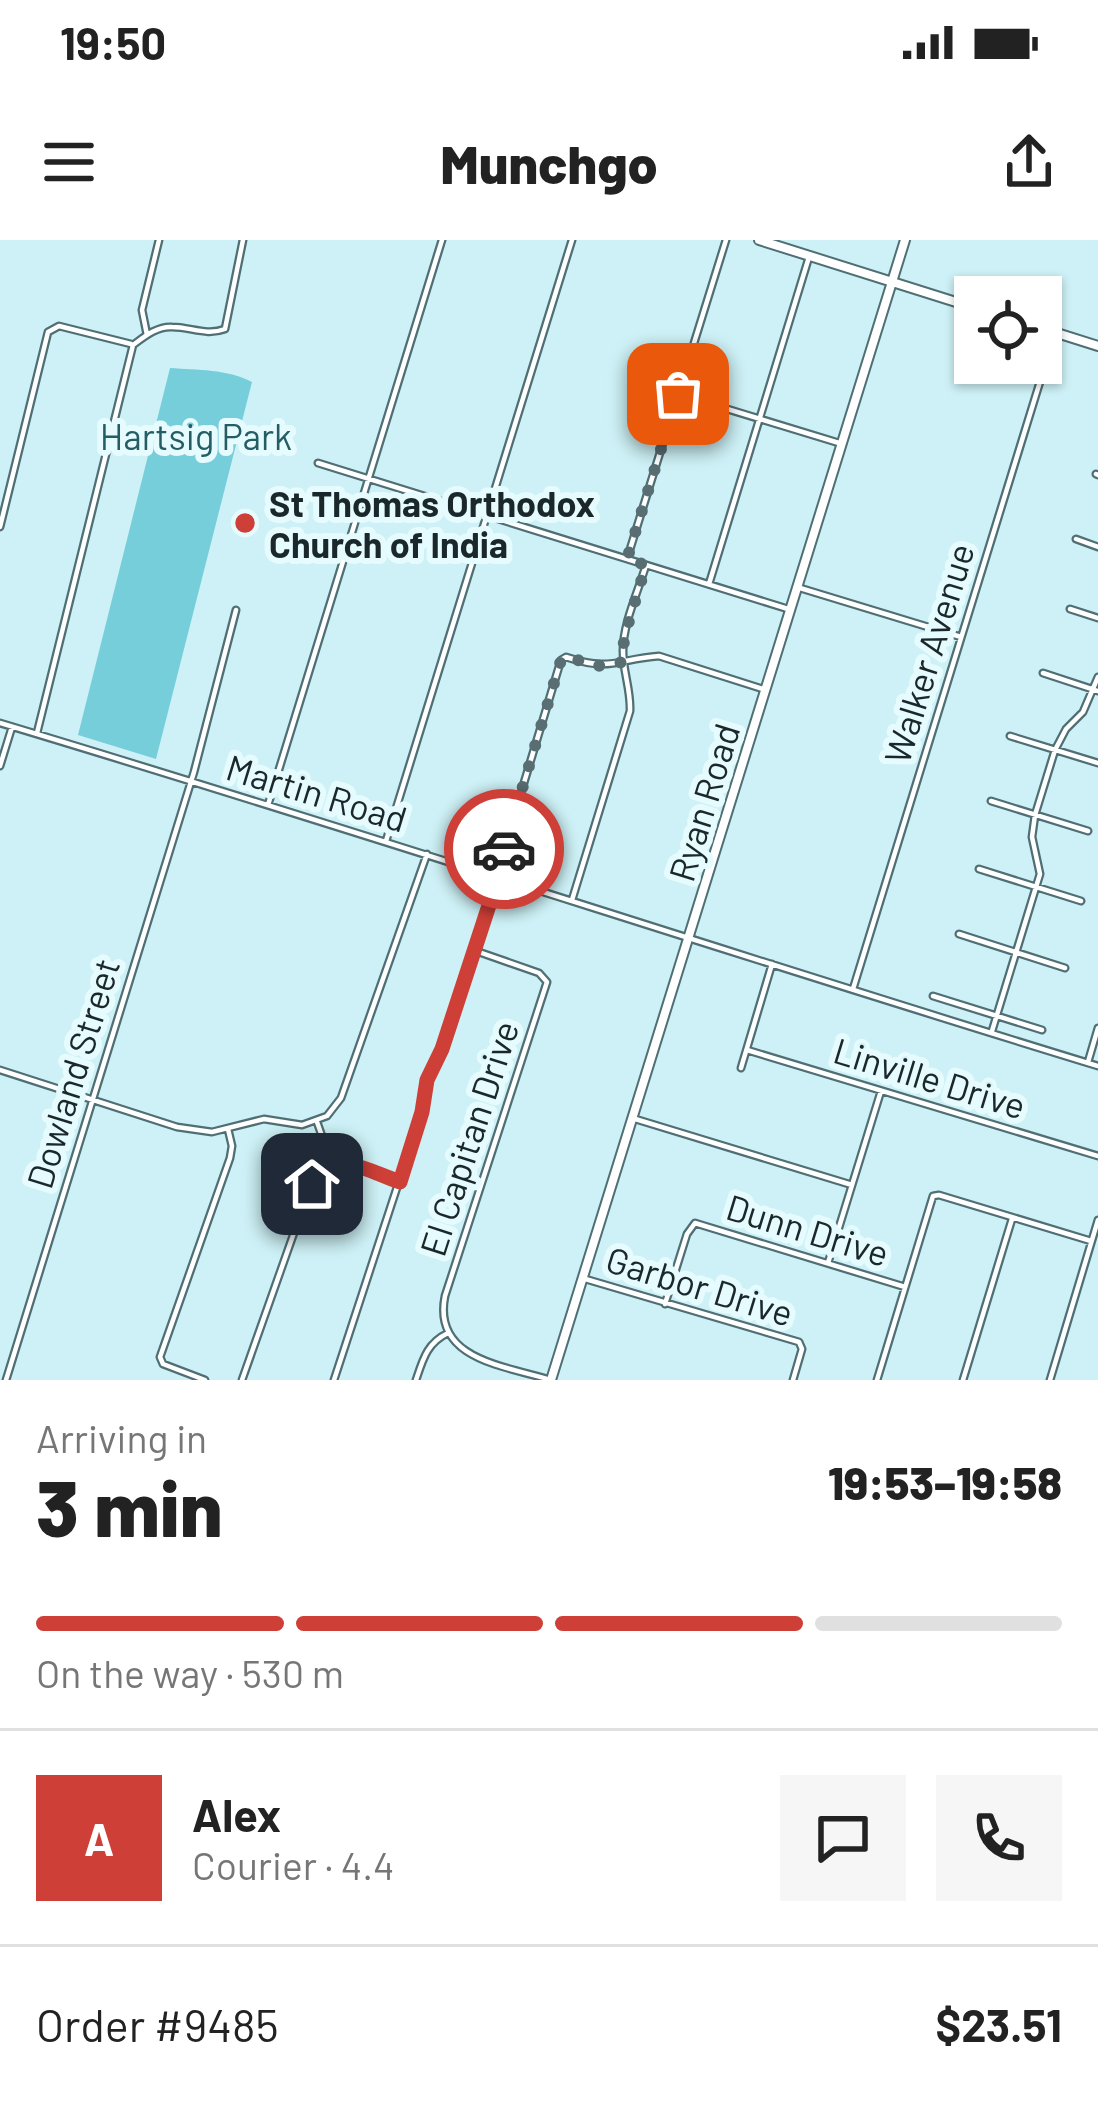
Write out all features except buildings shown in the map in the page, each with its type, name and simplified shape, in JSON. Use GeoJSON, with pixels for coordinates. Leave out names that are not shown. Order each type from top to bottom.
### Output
{"type":"FeatureCollection","features":[{"type":"Feature","properties":{"kind":"main road"},"geometry":{"type":"LineString","coordinates":[[759,240],[954,302]]}},
{"type":"Feature","properties":{"kind":"main road","name":"Ryan Road"},"geometry":{"type":"LineString","coordinates":[[551,1380],[905,240]]}},
{"type":"Feature","properties":{"kind":"main road"},"geometry":{"type":"LineString","coordinates":[[1062,335],[1098,346]]}},
{"type":"Feature","properties":{"kind":"street"},"geometry":{"type":"LineString","coordinates":[[147,335],[142,310],[159,240]]}},
{"type":"Feature","properties":{"kind":"street"},"geometry":{"type":"LineString","coordinates":[[37,734],[133,345],[170,326],[213,333],[225,328],[243,240]]}},
{"type":"Feature","properties":{"kind":"street"},"geometry":{"type":"LineString","coordinates":[[268,805],[442,240]]}},
{"type":"Feature","properties":{"kind":"street"},"geometry":{"type":"LineString","coordinates":[[386,841],[572,240]]}},
{"type":"Feature","properties":{"kind":"street"},"geometry":{"type":"LineString","coordinates":[[627,559],[726,240]]}},
{"type":"Feature","properties":{"kind":"street"},"geometry":{"type":"LineString","coordinates":[[709,584],[809,256]]}},
{"type":"Feature","properties":{"kind":"street"},"geometry":{"type":"LineString","coordinates":[[0,527],[48,332],[58,326],[133,345]]}},
{"type":"Feature","properties":{"kind":"street","name":"Walker Avenue"},"geometry":{"type":"LineString","coordinates":[[853,989],[1039,384]]}},
{"type":"Feature","properties":{"kind":"street"},"geometry":{"type":"LineString","coordinates":[[678,394],[843,444]]}},
{"type":"Feature","properties":{"kind":"street"},"geometry":{"type":"LineString","coordinates":[[318,463],[791,610]]}},
{"type":"Feature","properties":{"kind":"street"},"geometry":{"type":"LineString","coordinates":[[1076,539],[1098,547]]}},
{"type":"Feature","properties":{"kind":"street"},"geometry":{"type":"LineString","coordinates":[[572,900],[630,711],[624,638],[646,565]]}},
{"type":"Feature","properties":{"kind":"street"},"geometry":{"type":"LineString","coordinates":[[798,587],[961,637]]}},
{"type":"Feature","properties":{"kind":"street"},"geometry":{"type":"LineString","coordinates":[[1070,609],[1098,618]]}},
{"type":"Feature","properties":{"kind":"street","name":"Dowland Street"},"geometry":{"type":"LineString","coordinates":[[6,1380],[194,772],[236,610]]}},
{"type":"Feature","properties":{"kind":"street"},"geometry":{"type":"LineString","coordinates":[[334,1380],[422,1112],[427,1080],[475,950],[563,658],[600,666],[644,657],[673,658],[766,690]]}},
{"type":"Feature","properties":{"kind":"street"},"geometry":{"type":"LineString","coordinates":[[1043,673],[1096,690]]}},
{"type":"Feature","properties":{"kind":"street"},"geometry":{"type":"LineString","coordinates":[[991,1034],[1037,888],[1040,866],[1033,837],[1035,815],[1055,750],[1096,690],[1098,677]]}},
{"type":"Feature","properties":{"kind":"street","name":"Martin Road"},"geometry":{"type":"LineString","coordinates":[[0,723],[1098,1066]]}},
{"type":"Feature","properties":{"kind":"street"},"geometry":{"type":"LineString","coordinates":[[0,766],[12,727]]}},
{"type":"Feature","properties":{"kind":"street"},"geometry":{"type":"LineString","coordinates":[[1010,736],[1098,763]]}},
{"type":"Feature","properties":{"kind":"street"},"geometry":{"type":"LineString","coordinates":[[991,801],[1088,832]]}},
{"type":"Feature","properties":{"kind":"street"},"geometry":{"type":"LineString","coordinates":[[0,1070],[177,1127],[212,1132],[264,1119],[302,1125],[316,1122],[331,1113],[341,1097],[427,854]]}},
{"type":"Feature","properties":{"kind":"street"},"geometry":{"type":"LineString","coordinates":[[979,868],[1082,901]]}},
{"type":"Feature","properties":{"kind":"street"},"geometry":{"type":"LineString","coordinates":[[959,934],[1065,968]]}},
{"type":"Feature","properties":{"kind":"street","name":"El Capitan Drive"},"geometry":{"type":"LineString","coordinates":[[448,1333],[442,1315],[445,1296],[547,982],[539,973],[475,950]]}},
{"type":"Feature","properties":{"kind":"street"},"geometry":{"type":"LineString","coordinates":[[741,1068],[772,964]]}},
{"type":"Feature","properties":{"kind":"street"},"geometry":{"type":"LineString","coordinates":[[933,996],[1042,1030]]}},
{"type":"Feature","properties":{"kind":"street"},"geometry":{"type":"LineString","coordinates":[[1088,1063],[1098,1028]]}},
{"type":"Feature","properties":{"kind":"street","name":"Linville Drive"},"geometry":{"type":"LineString","coordinates":[[747,1049],[1098,1156]]}},
{"type":"Feature","properties":{"kind":"street"},"geometry":{"type":"LineString","coordinates":[[828,1263],[881,1090]]}},
{"type":"Feature","properties":{"kind":"street"},"geometry":{"type":"LineString","coordinates":[[632,1118],[852,1185]]}},
{"type":"Feature","properties":{"kind":"street"},"geometry":{"type":"LineString","coordinates":[[316,1122],[333,1167]]}},
{"type":"Feature","properties":{"kind":"street"},"geometry":{"type":"LineString","coordinates":[[205,1380],[160,1361],[230,1158],[229,1129]]}},
{"type":"Feature","properties":{"kind":"street"},"geometry":{"type":"LineString","coordinates":[[242,1380],[316,1178],[333,1167],[356,1166],[400,1182]]}},
{"type":"Feature","properties":{"kind":"street"},"geometry":{"type":"LineString","coordinates":[[877,1380],[934,1196],[1091,1241]]}},
{"type":"Feature","properties":{"kind":"street"},"geometry":{"type":"LineString","coordinates":[[963,1380],[1012,1217]]}},
{"type":"Feature","properties":{"kind":"street"},"geometry":{"type":"LineString","coordinates":[[1049,1380],[1098,1220]]}},
{"type":"Feature","properties":{"kind":"street","name":"Dunn Drive"},"geometry":{"type":"LineString","coordinates":[[665,1304],[694,1223],[905,1287]]}},
{"type":"Feature","properties":{"kind":"street","name":"Garbor Drive"},"geometry":{"type":"LineString","coordinates":[[582,1278],[802,1343],[794,1380]]}},
{"type":"Feature","properties":{"kind":"street"},"geometry":{"type":"LineString","coordinates":[[416,1380],[427,1349],[448,1333],[472,1356],[551,1380]]}},
{"type":"Feature","properties":{"kind":"green space","name":"Hartsig Park"},"geometry":{"type":"Polygon","coordinates":[[[170,368],[222,372],[252,382],[156,759],[78,735],[170,368]]]}},
{"type":"Feature","properties":{"kind":"way so far"},"geometry":{"type":"LineString","coordinates":[[504,849],[561,660],[566,657],[600,666],[623,662],[624,638],[646,565],[627,559],[678,394]]}},
{"type":"Feature","properties":{"kind":"place","name":"St Thomas Orthodox Church of India"},"geometry":{"type":"Point","coordinates":[245,523]}},
{"type":"Feature","properties":{"kind":"route"},"geometry":{"type":"LineString","coordinates":[[312,1184],[333,1167],[346,1165],[400,1182],[427,1080],[442,1049],[504,849]]}}]}
